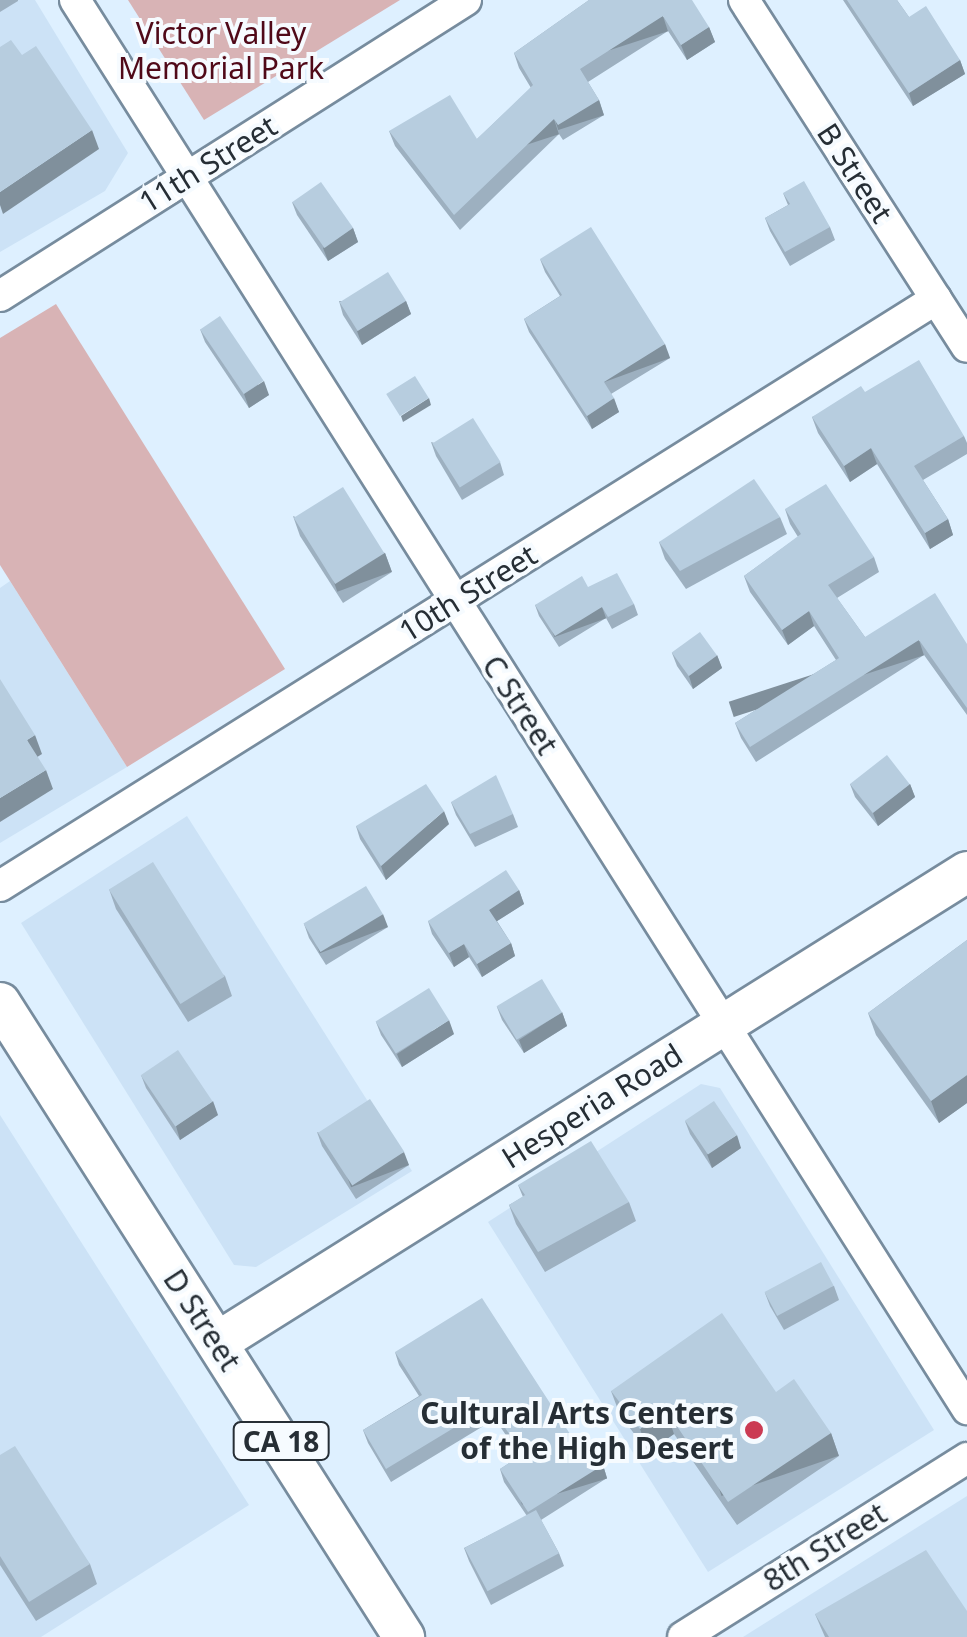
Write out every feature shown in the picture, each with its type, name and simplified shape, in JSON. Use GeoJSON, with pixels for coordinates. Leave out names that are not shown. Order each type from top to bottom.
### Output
{"type":"FeatureCollection","features":[{"type":"Feature","properties":{"kind":"main road","name":"Hesperia Road"},"geometry":{"type":"LineString","coordinates":[[218,1342],[967,872]]}},
{"type":"Feature","properties":{"kind":"main road","name":"D Street"},"geometry":{"type":"LineString","coordinates":[[0,1003],[404,1637]]}},
{"type":"Feature","properties":{"kind":"street","name":"C Street"},"geometry":{"type":"LineString","coordinates":[[75,0],[718,1027],[967,1408]]}},
{"type":"Feature","properties":{"kind":"street","name":"11th Street"},"geometry":{"type":"LineString","coordinates":[[0,296],[466,0]]}},
{"type":"Feature","properties":{"kind":"street","name":"B Street"},"geometry":{"type":"LineString","coordinates":[[744,0],[967,347]]}},
{"type":"Feature","properties":{"kind":"street","name":"10th Street"},"geometry":{"type":"LineString","coordinates":[[0,886],[936,299]]}},
{"type":"Feature","properties":{"kind":"street","name":"8th Street"},"geometry":{"type":"LineString","coordinates":[[683,1637],[967,1458]]}},
{"type":"Feature","properties":{"kind":"shaded area"},"geometry":{"type":"Polygon","coordinates":[[[0,0],[35,0],[128,153],[105,191],[0,252],[0,0]]]}},
{"type":"Feature","properties":{"kind":"shaded area"},"geometry":{"type":"Polygon","coordinates":[[[10,581],[127,767],[0,843],[0,588],[10,581]]]}},
{"type":"Feature","properties":{"kind":"shaded area"},"geometry":{"type":"Polygon","coordinates":[[[187,816],[412,1171],[256,1267],[234,1265],[21,923],[187,816]]]}},
{"type":"Feature","properties":{"kind":"shaded area"},"geometry":{"type":"Polygon","coordinates":[[[701,1084],[720,1088],[934,1430],[708,1572],[488,1222],[701,1084]]]}},
{"type":"Feature","properties":{"kind":"shaded area"},"geometry":{"type":"Polygon","coordinates":[[[0,1115],[249,1505],[41,1637],[0,1637],[0,1115]]]}},
{"type":"Feature","properties":{"kind":"shaded area"},"geometry":{"type":"Polygon","coordinates":[[[967,1496],[967,1637],[743,1637],[967,1496]]]}},
{"type":"Feature","properties":{"kind":"green space","name":"Victor Valley Memorial Park"},"geometry":{"type":"Polygon","coordinates":[[[128,0],[400,0],[204,120],[128,0]]]}},
{"type":"Feature","properties":{"kind":"green space"},"geometry":{"type":"Polygon","coordinates":[[[56,304],[285,669],[127,767],[0,565],[0,338],[56,304]]]}},
{"type":"Feature","properties":{"kind":"building"},"geometry":{"type":"Polygon","coordinates":[[[589,0],[692,0],[709,27],[681,45],[663,16],[580,69],[599,100],[558,125],[554,119],[454,215],[389,131],[450,95],[477,139],[533,85],[514,53],[589,0]]]}},
{"type":"Feature","properties":{"kind":"building"},"geometry":{"type":"Polygon","coordinates":[[[847,0],[897,0],[909,17],[926,6],[960,60],[909,93],[847,0]]]}},
{"type":"Feature","properties":{"kind":"building"},"geometry":{"type":"Polygon","coordinates":[[[11,40],[22,55],[36,46],[92,130],[0,192],[0,47],[11,40]]]}},
{"type":"Feature","properties":{"kind":"building"},"geometry":{"type":"Polygon","coordinates":[[[804,181],[830,227],[785,252],[765,218],[790,204],[783,193],[804,181]]]}},
{"type":"Feature","properties":{"kind":"building"},"geometry":{"type":"Polygon","coordinates":[[[321,182],[353,228],[324,248],[292,202],[321,182]]]}},
{"type":"Feature","properties":{"kind":"building"},"geometry":{"type":"Polygon","coordinates":[[[591,227],[665,344],[604,382],[614,398],[587,416],[524,319],[562,295],[540,259],[591,227]]]}},
{"type":"Feature","properties":{"kind":"building"},"geometry":{"type":"Polygon","coordinates":[[[388,272],[406,301],[358,331],[340,302],[388,272]]]}},
{"type":"Feature","properties":{"kind":"building"},"geometry":{"type":"Polygon","coordinates":[[[220,316],[264,381],[244,394],[200,329],[220,316]]]}},
{"type":"Feature","properties":{"kind":"building"},"geometry":{"type":"Polygon","coordinates":[[[919,360],[964,436],[914,466],[948,519],[925,533],[871,448],[844,466],[812,417],[861,386],[865,392],[919,360]]]}},
{"type":"Feature","properties":{"kind":"building"},"geometry":{"type":"Polygon","coordinates":[[[415,376],[429,398],[400,416],[386,394],[415,376]]]}},
{"type":"Feature","properties":{"kind":"building"},"geometry":{"type":"Polygon","coordinates":[[[473,418],[501,462],[460,488],[432,443],[473,418]]]}},
{"type":"Feature","properties":{"kind":"building"},"geometry":{"type":"Polygon","coordinates":[[[754,479],[780,517],[680,571],[659,542],[754,479]]]}},
{"type":"Feature","properties":{"kind":"building"},"geometry":{"type":"Polygon","coordinates":[[[826,484],[874,557],[828,585],[865,637],[935,593],[967,644],[967,708],[919,640],[750,747],[735,723],[839,658],[809,611],[782,630],[744,576],[801,534],[785,509],[826,484]]]}},
{"type":"Feature","properties":{"kind":"building"},"geometry":{"type":"Polygon","coordinates":[[[343,487],[384,553],[335,584],[294,518],[343,487]]]}},
{"type":"Feature","properties":{"kind":"building"},"geometry":{"type":"Polygon","coordinates":[[[617,573],[634,604],[608,617],[602,607],[555,636],[535,605],[582,576],[588,587],[617,573]]]}},
{"type":"Feature","properties":{"kind":"building"},"geometry":{"type":"Polygon","coordinates":[[[700,632],[717,655],[689,676],[672,653],[700,632]]]}},
{"type":"Feature","properties":{"kind":"building"},"geometry":{"type":"Polygon","coordinates":[[[0,679],[35,735],[27,740],[46,770],[0,798],[0,679]]]}},
{"type":"Feature","properties":{"kind":"building"},"geometry":{"type":"Polygon","coordinates":[[[887,755],[910,784],[873,813],[850,784],[887,755]]]}},
{"type":"Feature","properties":{"kind":"building"},"geometry":{"type":"Polygon","coordinates":[[[496,775],[513,814],[470,834],[451,802],[496,775]]]}},
{"type":"Feature","properties":{"kind":"building"},"geometry":{"type":"Polygon","coordinates":[[[426,784],[444,811],[381,866],[356,826],[426,784]]]}},
{"type":"Feature","properties":{"kind":"building"},"geometry":{"type":"Polygon","coordinates":[[[153,862],[225,976],[180,1004],[109,890],[153,862]]]}},
{"type":"Feature","properties":{"kind":"building"},"geometry":{"type":"Polygon","coordinates":[[[506,870],[519,890],[489,910],[511,943],[477,964],[464,944],[449,953],[428,921],[506,870]]]}},
{"type":"Feature","properties":{"kind":"building"},"geometry":{"type":"Polygon","coordinates":[[[366,886],[383,914],[320,952],[303,924],[366,886]]]}},
{"type":"Feature","properties":{"kind":"building"},"geometry":{"type":"Polygon","coordinates":[[[967,940],[967,1075],[931,1101],[868,1013],[967,940]]]}},
{"type":"Feature","properties":{"kind":"building"},"geometry":{"type":"Polygon","coordinates":[[[542,979],[562,1012],[517,1040],[497,1006],[542,979]]]}},
{"type":"Feature","properties":{"kind":"building"},"geometry":{"type":"Polygon","coordinates":[[[429,988],[449,1020],[396,1054],[376,1021],[429,988]]]}},
{"type":"Feature","properties":{"kind":"building"},"geometry":{"type":"Polygon","coordinates":[[[178,1050],[213,1101],[175,1127],[141,1075],[178,1050]]]}},
{"type":"Feature","properties":{"kind":"building"},"geometry":{"type":"Polygon","coordinates":[[[370,1099],[404,1152],[352,1186],[318,1133],[370,1099]]]}},
{"type":"Feature","properties":{"kind":"building"},"geometry":{"type":"Polygon","coordinates":[[[714,1101],[737,1135],[708,1155],[685,1121],[714,1101]]]}},
{"type":"Feature","properties":{"kind":"building"},"geometry":{"type":"Polygon","coordinates":[[[591,1141],[629,1202],[538,1252],[509,1205],[525,1195],[518,1185],[591,1141]]]}},
{"type":"Feature","properties":{"kind":"building"},"geometry":{"type":"Polygon","coordinates":[[[821,1262],[834,1286],[777,1316],[764,1292],[821,1262]]]}},
{"type":"Feature","properties":{"kind":"building"},"geometry":{"type":"Polygon","coordinates":[[[482,1298],[581,1451],[590,1445],[603,1465],[528,1512],[500,1469],[523,1454],[490,1406],[386,1469],[363,1430],[422,1395],[395,1352],[482,1298]]]}},
{"type":"Feature","properties":{"kind":"building","name":"Cultural Arts Centers of the High Desert"},"geometry":{"type":"Polygon","coordinates":[[[722,1313],[776,1392],[794,1379],[831,1433],[728,1502],[666,1410],[640,1429],[611,1391],[722,1313]]]}},
{"type":"Feature","properties":{"kind":"building"},"geometry":{"type":"Polygon","coordinates":[[[15,1446],[90,1564],[29,1602],[0,1556],[0,1455],[15,1446]]]}},
{"type":"Feature","properties":{"kind":"building"},"geometry":{"type":"Polygon","coordinates":[[[536,1510],[559,1553],[487,1591],[464,1548],[536,1510]]]}},
{"type":"Feature","properties":{"kind":"building"},"geometry":{"type":"Polygon","coordinates":[[[926,1550],[967,1611],[967,1637],[829,1637],[815,1614],[926,1550]]]}},
{"type":"Feature","properties":{"kind":"place","name":"Cultural Arts Centers of the High Desert"},"geometry":{"type":"Point","coordinates":[754,1430]}}]}
